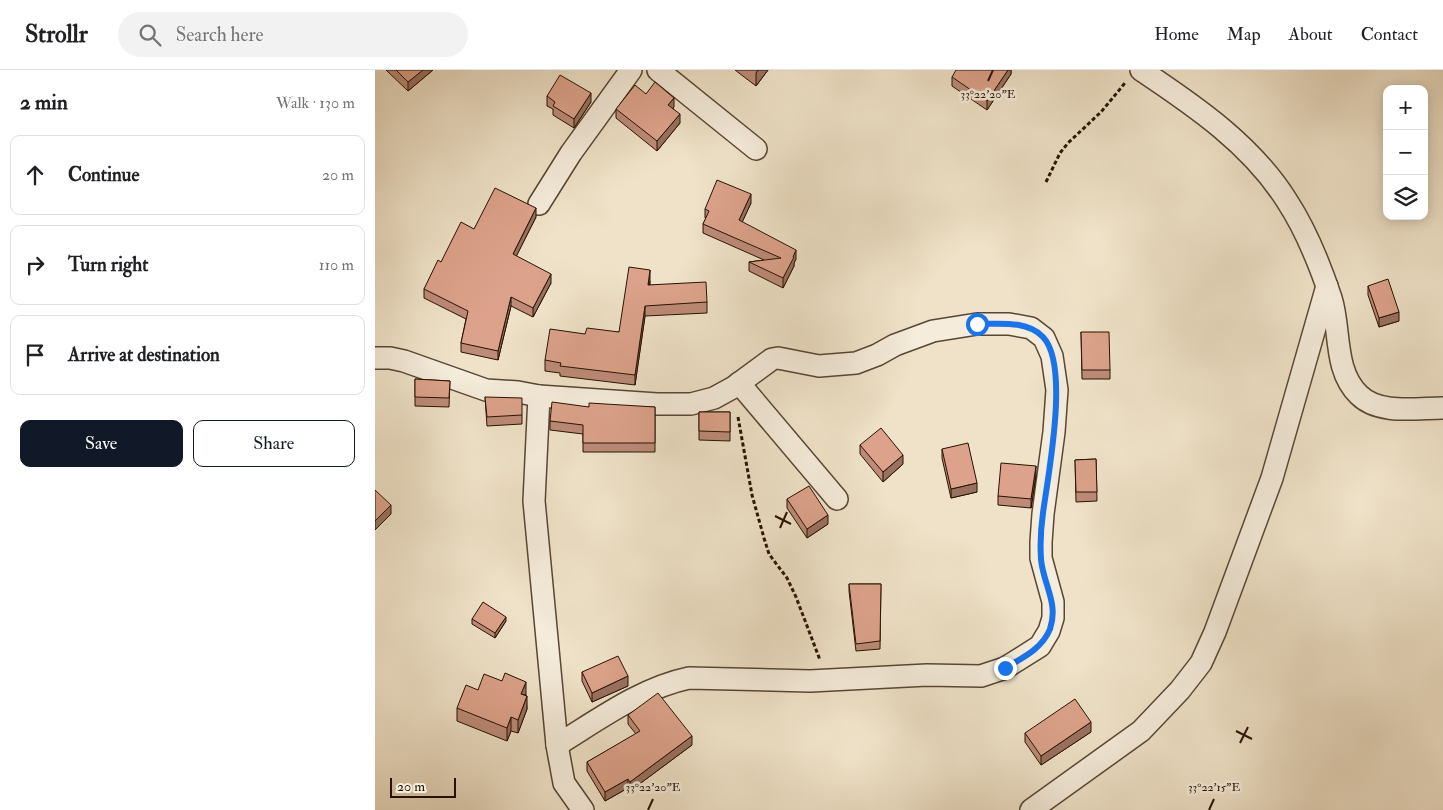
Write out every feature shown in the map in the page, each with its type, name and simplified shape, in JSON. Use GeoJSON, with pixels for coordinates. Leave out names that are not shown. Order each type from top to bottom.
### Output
{"type":"FeatureCollection","features":[{"type":"Feature","properties":{"kind":"street"},"geometry":{"type":"LineString","coordinates":[[539,204],[571,153],[631,70]]}},
{"type":"Feature","properties":{"kind":"street"},"geometry":{"type":"LineString","coordinates":[[658,70],[756,149]]}},
{"type":"Feature","properties":{"kind":"street"},"geometry":{"type":"LineString","coordinates":[[1135,74],[1175,93],[1240,144],[1262,168],[1287,201],[1311,248],[1327,286],[1337,322],[1339,349],[1344,372],[1351,387],[1360,396],[1375,405],[1385,407],[1443,408]]}},
{"type":"Feature","properties":{"kind":"street"},"geometry":{"type":"LineString","coordinates":[[1031,810],[1141,731],[1180,690],[1201,663],[1215,632],[1272,478],[1327,286]]}},
{"type":"Feature","properties":{"kind":"street"},"geometry":{"type":"LineString","coordinates":[[375,358],[404,361],[486,390],[518,392],[539,396],[657,404],[691,404],[715,398],[737,385],[772,359],[778,358],[819,366],[856,363],[877,355],[895,345],[933,331],[977,324],[1009,324],[1031,328],[1044,338],[1052,356],[1057,390],[1054,432],[1043,514],[1041,558],[1053,602],[1053,618],[1049,631],[1040,646],[1005,668],[981,676],[927,675],[827,681],[689,678],[670,682],[634,698],[557,745]]}},
{"type":"Feature","properties":{"kind":"street"},"geometry":{"type":"LineString","coordinates":[[737,385],[837,499]]}},
{"type":"Feature","properties":{"kind":"street"},"geometry":{"type":"LineString","coordinates":[[539,396],[534,502],[557,745],[564,783],[583,810]]}},
{"type":"Feature","properties":{"kind":"path"},"geometry":{"type":"LineString","coordinates":[[1046,182],[1060,153],[1068,142],[1101,112],[1135,74]]}},
{"type":"Feature","properties":{"kind":"path"},"geometry":{"type":"LineString","coordinates":[[737,385],[739,424],[752,495],[763,538],[769,554],[787,578],[796,596],[827,681]]}},
{"type":"Feature","properties":{"kind":"building"},"geometry":{"type":"Polygon","coordinates":[[[396,70],[423,70],[408,82],[396,70]]]}},
{"type":"Feature","properties":{"kind":"building"},"geometry":{"type":"Polygon","coordinates":[[[956,70],[1008,70],[987,101],[952,77],[956,70]]]}},
{"type":"Feature","properties":{"kind":"building"},"geometry":{"type":"Polygon","coordinates":[[[560,75],[591,93],[574,119],[553,106],[555,102],[547,96],[560,75]]]}},
{"type":"Feature","properties":{"kind":"building"},"geometry":{"type":"Polygon","coordinates":[[[655,82],[674,98],[668,105],[680,114],[657,141],[616,109],[635,85],[646,94],[655,82]]]}},
{"type":"Feature","properties":{"kind":"building"},"geometry":{"type":"Polygon","coordinates":[[[717,180],[751,194],[739,220],[796,250],[783,278],[749,262],[781,258],[703,224],[709,211],[705,209],[717,180]]]}},
{"type":"Feature","properties":{"kind":"building"},"geometry":{"type":"Polygon","coordinates":[[[495,188],[536,208],[513,254],[551,274],[533,308],[511,297],[498,351],[461,343],[468,311],[424,289],[438,260],[441,262],[461,222],[474,229],[495,188]]]}},
{"type":"Feature","properties":{"kind":"building"},"geometry":{"type":"Polygon","coordinates":[[[629,267],[650,270],[648,285],[706,282],[707,302],[645,306],[635,375],[560,366],[561,363],[545,360],[550,329],[585,334],[587,328],[619,332],[629,267]]]}},
{"type":"Feature","properties":{"kind":"building"},"geometry":{"type":"Polygon","coordinates":[[[1388,279],[1399,312],[1379,318],[1368,286],[1388,279]]]}},
{"type":"Feature","properties":{"kind":"building"},"geometry":{"type":"Polygon","coordinates":[[[1081,332],[1109,332],[1110,370],[1082,370],[1081,332]]]}},
{"type":"Feature","properties":{"kind":"building"},"geometry":{"type":"Polygon","coordinates":[[[415,379],[450,381],[449,398],[415,397],[415,379]]]}},
{"type":"Feature","properties":{"kind":"building"},"geometry":{"type":"Polygon","coordinates":[[[485,397],[522,398],[522,415],[487,417],[485,397]]]}},
{"type":"Feature","properties":{"kind":"building"},"geometry":{"type":"Polygon","coordinates":[[[552,402],[589,407],[589,403],[655,407],[655,443],[583,443],[583,425],[550,421],[552,402]]]}},
{"type":"Feature","properties":{"kind":"building"},"geometry":{"type":"Polygon","coordinates":[[[699,412],[730,412],[730,432],[699,431],[699,412]]]}},
{"type":"Feature","properties":{"kind":"building"},"geometry":{"type":"Polygon","coordinates":[[[881,428],[903,455],[883,472],[860,445],[881,428]]]}},
{"type":"Feature","properties":{"kind":"building"},"geometry":{"type":"Polygon","coordinates":[[[968,443],[977,483],[951,489],[942,449],[968,443]]]}},
{"type":"Feature","properties":{"kind":"building"},"geometry":{"type":"Polygon","coordinates":[[[1096,459],[1097,492],[1076,492],[1075,460],[1096,459]]]}},
{"type":"Feature","properties":{"kind":"building"},"geometry":{"type":"Polygon","coordinates":[[[1001,463],[1036,466],[1031,499],[998,496],[1001,463]]]}},
{"type":"Feature","properties":{"kind":"building"},"geometry":{"type":"Polygon","coordinates":[[[809,486],[828,515],[807,529],[787,499],[809,486]]]}},
{"type":"Feature","properties":{"kind":"building"},"geometry":{"type":"Polygon","coordinates":[[[375,490],[391,505],[375,521],[375,490]]]}},
{"type":"Feature","properties":{"kind":"building"},"geometry":{"type":"Polygon","coordinates":[[[849,584],[881,584],[880,641],[856,644],[849,584]]]}},
{"type":"Feature","properties":{"kind":"building"},"geometry":{"type":"Polygon","coordinates":[[[483,602],[506,617],[495,633],[472,619],[483,602]]]}},
{"type":"Feature","properties":{"kind":"building"},"geometry":{"type":"Polygon","coordinates":[[[618,656],[628,676],[592,693],[582,672],[618,656]]]}},
{"type":"Feature","properties":{"kind":"building"},"geometry":{"type":"Polygon","coordinates":[[[505,673],[526,682],[521,694],[527,696],[518,720],[511,717],[507,728],[457,708],[466,685],[478,690],[484,674],[502,681],[505,673]]]}},
{"type":"Feature","properties":{"kind":"building"},"geometry":{"type":"Polygon","coordinates":[[[658,693],[692,736],[630,782],[628,779],[605,792],[587,762],[640,731],[628,715],[658,693]]]}},
{"type":"Feature","properties":{"kind":"building"},"geometry":{"type":"Polygon","coordinates":[[[1075,699],[1091,722],[1041,756],[1025,733],[1075,699]]]}},
{"type":"Feature","properties":{"kind":"route"},"geometry":{"type":"LineString","coordinates":[[977,324],[1009,324],[1031,328],[1044,338],[1052,356],[1057,390],[1041,542],[1041,558],[1053,602],[1053,618],[1049,631],[1040,646],[1005,668]]}}]}
